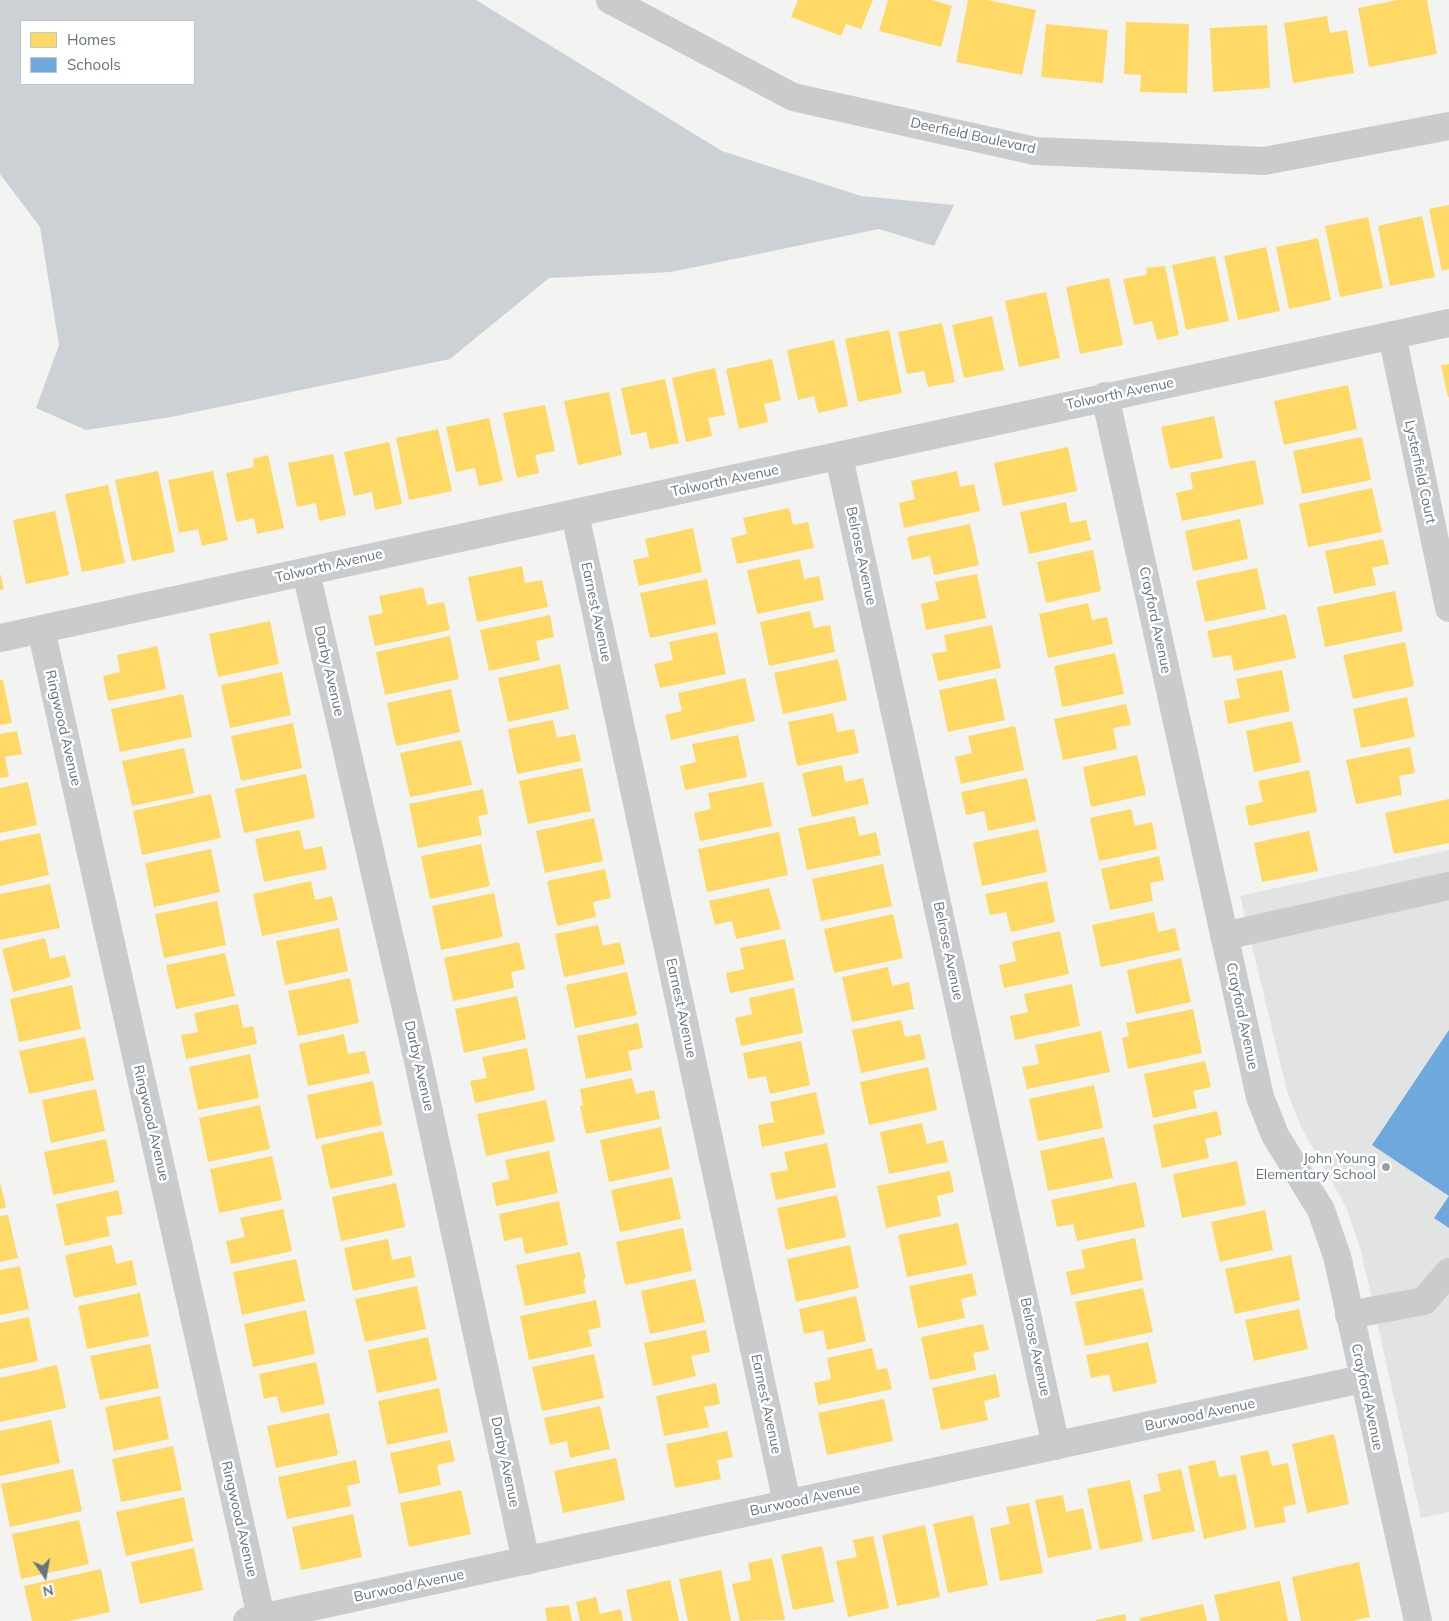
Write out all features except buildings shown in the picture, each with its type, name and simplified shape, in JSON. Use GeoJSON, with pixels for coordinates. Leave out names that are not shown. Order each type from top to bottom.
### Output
{"type":"FeatureCollection","features":[{"type":"Feature","properties":{"kind":"street","name":"Deerfield Boulevard"},"geometry":{"type":"LineString","coordinates":[[610,0],[793,96],[1035,151],[1264,161],[1449,126]]}},
{"type":"Feature","properties":{"kind":"street","name":"Tolworth Avenue"},"geometry":{"type":"LineString","coordinates":[[0,638],[839,457],[1105,396],[1449,323]]}},
{"type":"Feature","properties":{"kind":"street","name":"Lysterfield Court"},"geometry":{"type":"LineString","coordinates":[[1392,336],[1449,608]]}},
{"type":"Feature","properties":{"kind":"street","name":"Crayford Avenue"},"geometry":{"type":"LineString","coordinates":[[1105,396],[1260,1097],[1275,1135],[1321,1210],[1337,1256],[1362,1379],[1418,1621]]}},
{"type":"Feature","properties":{"kind":"street","name":"Belrose Avenue"},"geometry":{"type":"LineString","coordinates":[[839,457],[1056,1446]]}},
{"type":"Feature","properties":{"kind":"street","name":"Earnest Avenue"},"geometry":{"type":"LineString","coordinates":[[575,514],[787,1502]]}},
{"type":"Feature","properties":{"kind":"street","name":"Darby Avenue"},"geometry":{"type":"LineString","coordinates":[[306,572],[418,1061],[526,1561]]}},
{"type":"Feature","properties":{"kind":"street","name":"Ringwood Avenue"},"geometry":{"type":"LineString","coordinates":[[41,629],[254,1619]]}},
{"type":"Feature","properties":{"kind":"street"},"geometry":{"type":"LineString","coordinates":[[1224,936],[1449,886]]}},
{"type":"Feature","properties":{"kind":"street"},"geometry":{"type":"LineString","coordinates":[[1349,1315],[1424,1301],[1449,1272]]}},
{"type":"Feature","properties":{"kind":"street","name":"Burwood Avenue"},"geometry":{"type":"LineString","coordinates":[[254,1619],[680,1528],[787,1502],[1056,1446],[1362,1379]]}},
{"type":"Feature","properties":{"kind":"shaded area"},"geometry":{"type":"Polygon","coordinates":[[[0,0],[476,0],[722,151],[861,196],[954,205],[934,246],[879,229],[671,272],[549,278],[450,359],[171,417],[86,430],[36,408],[59,345],[40,227],[0,174],[0,0]]]}},
{"type":"Feature","properties":{"kind":"shaded area","name":"John Young Elementary School"},"geometry":{"type":"Polygon","coordinates":[[[1449,850],[1449,1512],[1421,1518],[1361,1251],[1346,1207],[1301,1127],[1287,1091],[1240,896],[1449,850]]]}},
{"type":"Feature","properties":{"kind":"place","name":"John Young Elementary School"},"geometry":{"type":"Point","coordinates":[1386,1167]}}]}
